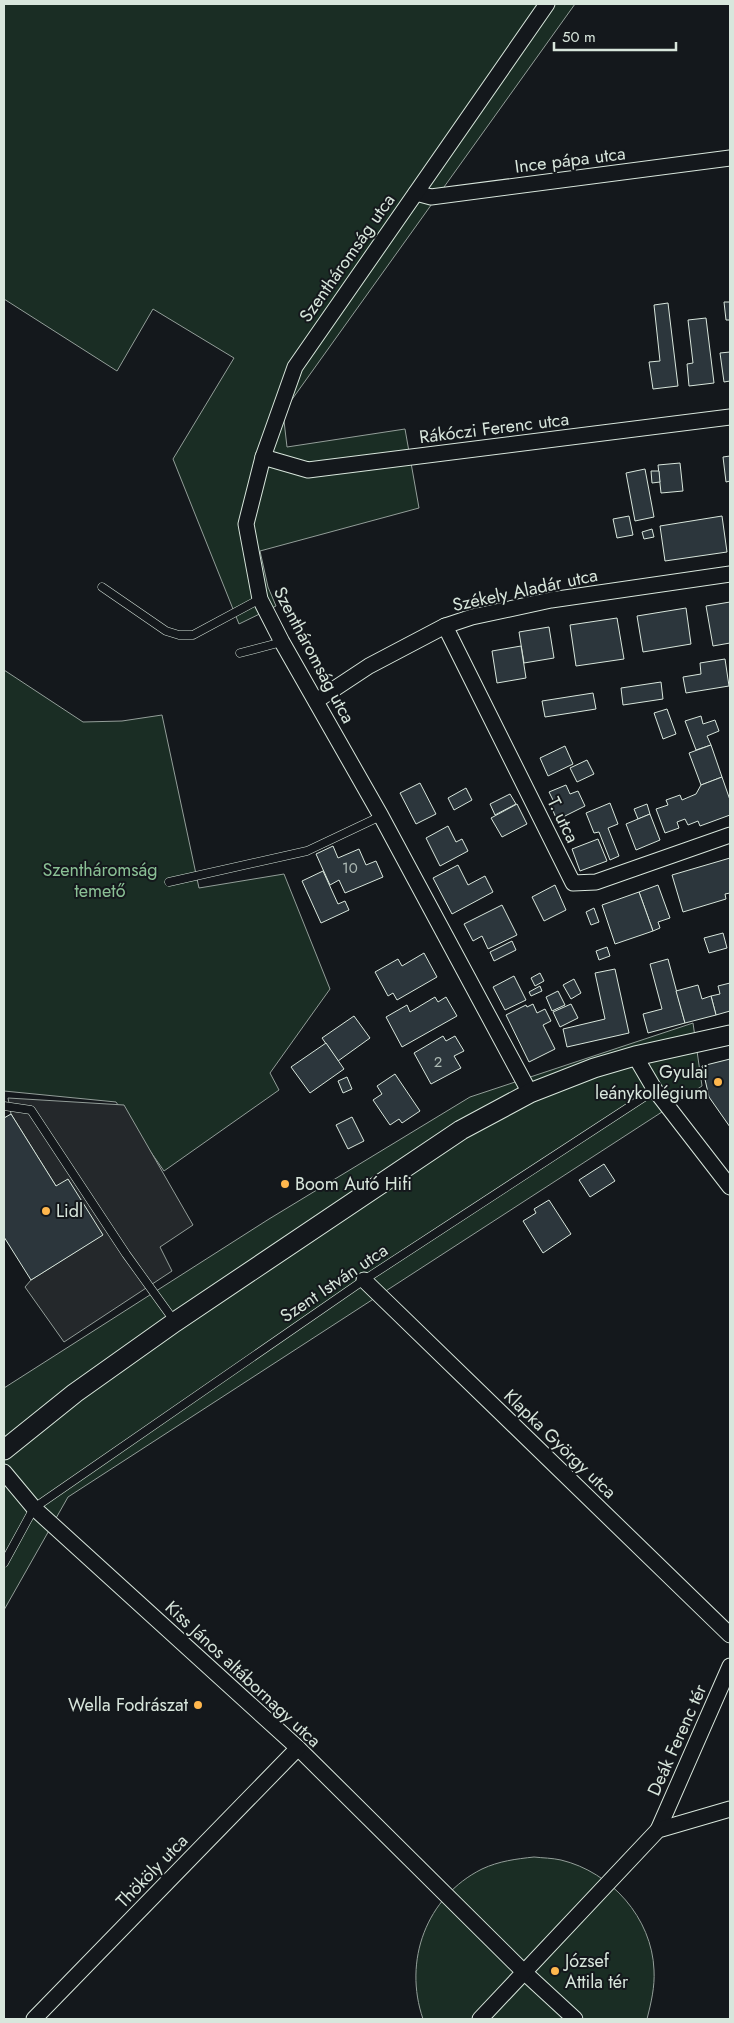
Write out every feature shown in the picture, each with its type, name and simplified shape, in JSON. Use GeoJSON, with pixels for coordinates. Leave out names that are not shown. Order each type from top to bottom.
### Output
{"type":"FeatureCollection","features":[{"type":"Feature","properties":{"kind":"street","name":"Szentháromság utca"},"geometry":{"type":"LineString","coordinates":[[530,1093],[381,816],[282,642],[260,599],[246,524],[263,457],[295,366],[547,4]]}},
{"type":"Feature","properties":{"kind":"street","name":"Ince pápa utca"},"geometry":{"type":"LineString","coordinates":[[416,193],[431,196],[730,158]]}},
{"type":"Feature","properties":{"kind":"street","name":"Rákóczi Ferenc utca"},"geometry":{"type":"LineString","coordinates":[[263,457],[308,470],[730,418]]}},
{"type":"Feature","properties":{"kind":"street","name":"Székely Aladár utca"},"geometry":{"type":"LineString","coordinates":[[316,701],[369,666],[445,626],[552,600],[730,574]]}},
{"type":"Feature","properties":{"kind":"street","name":"T. utca"},"geometry":{"type":"LineString","coordinates":[[445,626],[573,883],[596,882],[730,835]]}},
{"type":"Feature","properties":{"kind":"street"},"geometry":{"type":"LineString","coordinates":[[4,1450],[75,1394],[175,1322],[461,1130],[530,1093],[594,1068],[635,1056],[730,1035]]}},
{"type":"Feature","properties":{"kind":"street"},"geometry":{"type":"LineString","coordinates":[[635,1056],[655,1090],[730,1187]]}},
{"type":"Feature","properties":{"kind":"street","name":"Klapka György utca"},"geometry":{"type":"LineString","coordinates":[[364,1280],[730,1636]]}},
{"type":"Feature","properties":{"kind":"street","name":"Kiss János altábornagy utca"},"geometry":{"type":"LineString","coordinates":[[4,1472],[34,1508],[298,1748],[524,1972]]}},
{"type":"Feature","properties":{"kind":"street","name":"Deák Ferenc tér"},"geometry":{"type":"LineString","coordinates":[[524,1972],[658,1830],[730,1666]]}},
{"type":"Feature","properties":{"kind":"street","name":"Thököly utca"},"geometry":{"type":"LineString","coordinates":[[34,2019],[298,1748]]}},
{"type":"Feature","properties":{"kind":"street"},"geometry":{"type":"LineString","coordinates":[[658,1830],[730,1809]]}},
{"type":"Feature","properties":{"kind":"street"},"geometry":{"type":"LineString","coordinates":[[480,2019],[524,1972],[575,2019]]}},
{"type":"Feature","properties":{"kind":"lane"},"geometry":{"type":"LineString","coordinates":[[102,587],[166,631],[179,635],[193,635],[260,599]]}},
{"type":"Feature","properties":{"kind":"lane"},"geometry":{"type":"LineString","coordinates":[[240,653],[282,642]]}},
{"type":"Feature","properties":{"kind":"lane"},"geometry":{"type":"LineString","coordinates":[[169,882],[307,851],[381,816]]}},
{"type":"Feature","properties":{"kind":"lane","name":"Szent István utca"},"geometry":{"type":"LineString","coordinates":[[34,1508],[364,1280],[655,1090]]}},
{"type":"Feature","properties":{"kind":"lane"},"geometry":{"type":"LineString","coordinates":[[4,1106],[31,1110],[126,1254],[175,1322]]}},
{"type":"Feature","properties":{"kind":"lane"},"geometry":{"type":"LineString","coordinates":[[4,1563],[34,1508]]}},
{"type":"Feature","properties":{"kind":"green space"},"geometry":{"type":"Polygon","coordinates":[[[4,4],[575,4],[283,412],[287,447],[405,429],[419,508],[260,551],[268,587],[276,606],[239,624],[173,459],[234,358],[153,309],[117,371],[4,299],[4,4]]]}},
{"type":"Feature","properties":{"kind":"green space","name":"Szentháromság temető"},"geometry":{"type":"Polygon","coordinates":[[[4,670],[83,722],[122,721],[162,715],[199,888],[284,874],[330,989],[270,1073],[279,1090],[164,1171],[116,1102],[4,1091],[4,670]]]}},
{"type":"Feature","properties":{"kind":"green space"},"geometry":{"type":"Polygon","coordinates":[[[693,1023],[702,1086],[68,1497],[4,1610],[4,1388],[269,1219],[470,1097],[693,1023]]]}},
{"type":"Feature","properties":{"kind":"green space"},"geometry":{"type":"Polygon","coordinates":[[[534,1857],[561,1860],[579,1866],[612,1886],[626,1900],[646,1933],[651,1951],[654,1976],[647,2019],[423,2019],[417,1997],[418,1953],[433,1913],[446,1896],[463,1881],[482,1869],[501,1862],[534,1857]]]}},
{"type":"Feature","properties":{"kind":"shaded area"},"geometry":{"type":"Polygon","coordinates":[[[8,1098],[124,1105],[193,1225],[160,1247],[172,1271],[64,1342],[25,1287],[31,1280],[102,1235],[56,1186],[11,1114],[8,1098]]]}},
{"type":"Feature","properties":{"kind":"building"},"geometry":{"type":"Polygon","coordinates":[[[724,302],[730,302],[730,320],[726,320],[724,302]]]}},
{"type":"Feature","properties":{"kind":"building"},"geometry":{"type":"Polygon","coordinates":[[[668,303],[678,386],[653,389],[649,362],[660,361],[654,305],[668,303]]]}},
{"type":"Feature","properties":{"kind":"building"},"geometry":{"type":"Polygon","coordinates":[[[706,318],[714,383],[689,386],[687,364],[693,363],[688,320],[706,318]]]}},
{"type":"Feature","properties":{"kind":"building"},"geometry":{"type":"Polygon","coordinates":[[[730,352],[730,381],[724,382],[720,353],[730,352]]]}},
{"type":"Feature","properties":{"kind":"building"},"geometry":{"type":"Polygon","coordinates":[[[730,456],[730,481],[726,482],[723,457],[730,456]]]}},
{"type":"Feature","properties":{"kind":"building"},"geometry":{"type":"Polygon","coordinates":[[[680,463],[683,491],[661,493],[658,465],[680,463]]]}},
{"type":"Feature","properties":{"kind":"building"},"geometry":{"type":"Polygon","coordinates":[[[645,469],[654,517],[635,521],[626,473],[645,469]]]}},
{"type":"Feature","properties":{"kind":"building"},"geometry":{"type":"Polygon","coordinates":[[[651,471],[659,471],[660,482],[652,483],[651,471]]]}},
{"type":"Feature","properties":{"kind":"building"},"geometry":{"type":"Polygon","coordinates":[[[629,516],[633,535],[617,538],[613,519],[629,516]]]}},
{"type":"Feature","properties":{"kind":"building"},"geometry":{"type":"Polygon","coordinates":[[[722,516],[727,552],[665,561],[660,526],[722,516]]]}},
{"type":"Feature","properties":{"kind":"building"},"geometry":{"type":"Polygon","coordinates":[[[652,529],[654,537],[644,539],[642,532],[652,529]]]}},
{"type":"Feature","properties":{"kind":"building"},"geometry":{"type":"Polygon","coordinates":[[[730,602],[730,643],[713,646],[706,606],[730,602]]]}},
{"type":"Feature","properties":{"kind":"building"},"geometry":{"type":"Polygon","coordinates":[[[686,608],[691,644],[643,652],[637,616],[686,608]]]}},
{"type":"Feature","properties":{"kind":"building"},"geometry":{"type":"Polygon","coordinates":[[[617,618],[624,659],[576,666],[570,625],[617,618]]]}},
{"type":"Feature","properties":{"kind":"building"},"geometry":{"type":"Polygon","coordinates":[[[549,627],[554,658],[524,663],[519,632],[549,627]]]}},
{"type":"Feature","properties":{"kind":"building"},"geometry":{"type":"Polygon","coordinates":[[[521,646],[526,678],[497,683],[492,651],[521,646]]]}},
{"type":"Feature","properties":{"kind":"building"},"geometry":{"type":"Polygon","coordinates":[[[725,659],[729,686],[686,693],[683,677],[701,674],[700,663],[725,659]]]}},
{"type":"Feature","properties":{"kind":"building"},"geometry":{"type":"Polygon","coordinates":[[[661,682],[663,699],[623,705],[621,688],[661,682]]]}},
{"type":"Feature","properties":{"kind":"building"},"geometry":{"type":"Polygon","coordinates":[[[593,693],[596,709],[545,717],[542,701],[593,693]]]}},
{"type":"Feature","properties":{"kind":"building"},"geometry":{"type":"Polygon","coordinates":[[[667,709],[676,734],[663,739],[654,713],[667,709]]]}},
{"type":"Feature","properties":{"kind":"building"},"geometry":{"type":"Polygon","coordinates":[[[701,716],[703,724],[715,720],[719,731],[707,736],[711,745],[696,750],[685,721],[701,716]]]}},
{"type":"Feature","properties":{"kind":"building"},"geometry":{"type":"Polygon","coordinates":[[[711,745],[722,777],[701,785],[689,753],[711,745]]]}},
{"type":"Feature","properties":{"kind":"building"},"geometry":{"type":"Polygon","coordinates":[[[565,746],[573,764],[548,776],[540,758],[565,746]]]}},
{"type":"Feature","properties":{"kind":"building"},"geometry":{"type":"Polygon","coordinates":[[[587,760],[594,774],[577,782],[570,768],[587,760]]]}},
{"type":"Feature","properties":{"kind":"building"},"geometry":{"type":"Polygon","coordinates":[[[722,777],[730,800],[730,815],[700,826],[698,821],[688,825],[685,819],[677,822],[679,828],[665,833],[656,809],[668,805],[666,800],[680,795],[682,800],[696,794],[701,785],[722,777]]]}},
{"type":"Feature","properties":{"kind":"building"},"geometry":{"type":"Polygon","coordinates":[[[420,783],[436,814],[416,824],[400,793],[420,783]]]}},
{"type":"Feature","properties":{"kind":"building"},"geometry":{"type":"Polygon","coordinates":[[[566,785],[570,794],[578,791],[585,806],[557,820],[550,804],[554,802],[549,792],[566,785]]]}},
{"type":"Feature","properties":{"kind":"building"},"geometry":{"type":"Polygon","coordinates":[[[466,788],[472,800],[454,810],[448,798],[466,788]]]}},
{"type":"Feature","properties":{"kind":"building"},"geometry":{"type":"Polygon","coordinates":[[[510,794],[516,804],[495,815],[490,804],[510,794]]]}},
{"type":"Feature","properties":{"kind":"building"},"geometry":{"type":"Polygon","coordinates":[[[610,803],[618,824],[608,828],[619,856],[610,860],[599,832],[594,833],[586,813],[610,803]]]}},
{"type":"Feature","properties":{"kind":"building"},"geometry":{"type":"Polygon","coordinates":[[[517,804],[527,824],[502,837],[491,818],[517,804]]]}},
{"type":"Feature","properties":{"kind":"building"},"geometry":{"type":"Polygon","coordinates":[[[647,804],[650,814],[638,819],[634,809],[647,804]]]}},
{"type":"Feature","properties":{"kind":"building"},"geometry":{"type":"Polygon","coordinates":[[[650,814],[660,840],[636,850],[626,824],[650,814]]]}},
{"type":"Feature","properties":{"kind":"building"},"geometry":{"type":"Polygon","coordinates":[[[448,826],[456,842],[462,839],[468,851],[440,866],[426,838],[448,826]]]}},
{"type":"Feature","properties":{"kind":"building"},"geometry":{"type":"Polygon","coordinates":[[[598,839],[607,861],[580,871],[572,849],[598,839]]]}},
{"type":"Feature","properties":{"kind":"building"},"geometry":{"type":"Polygon","coordinates":[[[333,846],[338,858],[359,849],[366,865],[376,861],[383,877],[345,893],[339,880],[330,885],[316,854],[333,846]]]}},
{"type":"Feature","properties":{"kind":"building"},"geometry":{"type":"Polygon","coordinates":[[[730,858],[730,893],[725,894],[726,899],[683,912],[672,875],[730,858]]]}},
{"type":"Feature","properties":{"kind":"building"},"geometry":{"type":"Polygon","coordinates":[[[458,865],[468,885],[485,876],[493,892],[452,914],[433,878],[458,865]]]}},
{"type":"Feature","properties":{"kind":"building"},"geometry":{"type":"Polygon","coordinates":[[[323,871],[338,904],[345,901],[349,910],[321,923],[302,881],[323,871]]]}},
{"type":"Feature","properties":{"kind":"building"},"geometry":{"type":"Polygon","coordinates":[[[555,885],[566,910],[544,921],[532,897],[555,885]]]}},
{"type":"Feature","properties":{"kind":"building"},"geometry":{"type":"Polygon","coordinates":[[[658,885],[670,918],[658,922],[660,928],[653,931],[639,892],[658,885]]]}},
{"type":"Feature","properties":{"kind":"building"},"geometry":{"type":"Polygon","coordinates":[[[639,892],[653,931],[615,944],[602,905],[639,892]]]}},
{"type":"Feature","properties":{"kind":"building"},"geometry":{"type":"Polygon","coordinates":[[[502,905],[517,935],[488,949],[482,936],[473,941],[464,924],[502,905]]]}},
{"type":"Feature","properties":{"kind":"building"},"geometry":{"type":"Polygon","coordinates":[[[594,908],[599,922],[591,925],[586,912],[594,908]]]}},
{"type":"Feature","properties":{"kind":"building"},"geometry":{"type":"Polygon","coordinates":[[[723,933],[727,948],[709,953],[704,938],[723,933]]]}},
{"type":"Feature","properties":{"kind":"building"},"geometry":{"type":"Polygon","coordinates":[[[512,941],[516,950],[494,961],[490,952],[512,941]]]}},
{"type":"Feature","properties":{"kind":"building"},"geometry":{"type":"Polygon","coordinates":[[[607,947],[610,956],[599,960],[596,951],[607,947]]]}},
{"type":"Feature","properties":{"kind":"building"},"geometry":{"type":"Polygon","coordinates":[[[424,953],[437,977],[397,1000],[393,993],[388,996],[375,972],[398,959],[402,966],[424,953]]]}},
{"type":"Feature","properties":{"kind":"building"},"geometry":{"type":"Polygon","coordinates":[[[668,959],[685,1023],[648,1033],[643,1014],[662,1009],[650,964],[668,959]]]}},
{"type":"Feature","properties":{"kind":"building"},"geometry":{"type":"Polygon","coordinates":[[[615,969],[629,1033],[567,1047],[563,1029],[605,1019],[595,973],[615,969]]]}},
{"type":"Feature","properties":{"kind":"building"},"geometry":{"type":"Polygon","coordinates":[[[540,973],[544,981],[535,986],[531,978],[540,973]]]}},
{"type":"Feature","properties":{"kind":"building"},"geometry":{"type":"Polygon","coordinates":[[[514,976],[526,1000],[505,1010],[493,987],[514,976]]]}},
{"type":"Feature","properties":{"kind":"building"},"geometry":{"type":"Polygon","coordinates":[[[574,979],[581,993],[571,999],[563,985],[574,979]]]}},
{"type":"Feature","properties":{"kind":"building"},"geometry":{"type":"Polygon","coordinates":[[[730,983],[730,1011],[716,1015],[711,996],[720,994],[718,986],[730,983]]]}},
{"type":"Feature","properties":{"kind":"building"},"geometry":{"type":"Polygon","coordinates":[[[698,985],[702,999],[711,996],[716,1015],[685,1023],[676,991],[698,985]]]}},
{"type":"Feature","properties":{"kind":"building"},"geometry":{"type":"Polygon","coordinates":[[[540,986],[542,991],[531,996],[529,992],[540,986]]]}},
{"type":"Feature","properties":{"kind":"building"},"geometry":{"type":"Polygon","coordinates":[[[558,991],[565,1005],[552,1011],[546,997],[558,991]]]}},
{"type":"Feature","properties":{"kind":"building"},"geometry":{"type":"Polygon","coordinates":[[[435,997],[438,1002],[446,997],[457,1016],[402,1047],[386,1017],[407,1005],[410,1012],[435,997]]]}},
{"type":"Feature","properties":{"kind":"building"},"geometry":{"type":"Polygon","coordinates":[[[533,1004],[537,1013],[545,1009],[551,1021],[543,1025],[555,1049],[529,1062],[506,1015],[526,1005],[527,1007],[533,1004]]]}},
{"type":"Feature","properties":{"kind":"building"},"geometry":{"type":"Polygon","coordinates":[[[571,1004],[578,1018],[560,1027],[553,1012],[571,1004]]]}},
{"type":"Feature","properties":{"kind":"building"},"geometry":{"type":"Polygon","coordinates":[[[354,1016],[370,1038],[338,1061],[322,1038],[354,1016]]]}},
{"type":"Feature","properties":{"kind":"building"},"geometry":{"type":"Polygon","coordinates":[[[443,1036],[446,1041],[455,1036],[464,1051],[454,1056],[461,1068],[431,1084],[414,1053],[443,1036]]]}},
{"type":"Feature","properties":{"kind":"building"},"geometry":{"type":"Polygon","coordinates":[[[326,1043],[344,1069],[310,1093],[291,1067],[326,1043]]]}},
{"type":"Feature","properties":{"kind":"building","name":"Gyulai leánykollégium"},"geometry":{"type":"Polygon","coordinates":[[[730,1059],[730,1127],[709,1097],[702,1066],[730,1059]]]}},
{"type":"Feature","properties":{"kind":"building"},"geometry":{"type":"Polygon","coordinates":[[[395,1074],[420,1111],[402,1123],[399,1119],[390,1125],[373,1100],[382,1094],[377,1086],[395,1074]]]}},
{"type":"Feature","properties":{"kind":"building"},"geometry":{"type":"Polygon","coordinates":[[[347,1077],[352,1089],[343,1093],[338,1081],[347,1077]]]}},
{"type":"Feature","properties":{"kind":"building","name":"Lidl"},"geometry":{"type":"Polygon","coordinates":[[[11,1114],[56,1186],[68,1179],[103,1235],[31,1280],[4,1237],[4,1118],[11,1114]]]}},
{"type":"Feature","properties":{"kind":"building"},"geometry":{"type":"Polygon","coordinates":[[[352,1117],[364,1141],[348,1149],[336,1125],[352,1117]]]}},
{"type":"Feature","properties":{"kind":"building"},"geometry":{"type":"Polygon","coordinates":[[[604,1164],[615,1181],[590,1197],[579,1180],[604,1164]]]}},
{"type":"Feature","properties":{"kind":"building"},"geometry":{"type":"Polygon","coordinates":[[[549,1200],[571,1234],[543,1253],[523,1221],[536,1213],[534,1209],[549,1200]]]}},
{"type":"Feature","properties":{"kind":"place","name":"Gyulai leánykollégium"},"geometry":{"type":"Point","coordinates":[718,1082]}},
{"type":"Feature","properties":{"kind":"place","name":"Boom Autó Hifi"},"geometry":{"type":"Point","coordinates":[285,1184]}},
{"type":"Feature","properties":{"kind":"place","name":"Lidl"},"geometry":{"type":"Point","coordinates":[46,1211]}},
{"type":"Feature","properties":{"kind":"place","name":"Wella Fodrászat"},"geometry":{"type":"Point","coordinates":[198,1705]}},
{"type":"Feature","properties":{"kind":"place","name":"József Attila tér"},"geometry":{"type":"Point","coordinates":[555,1971]}}]}
